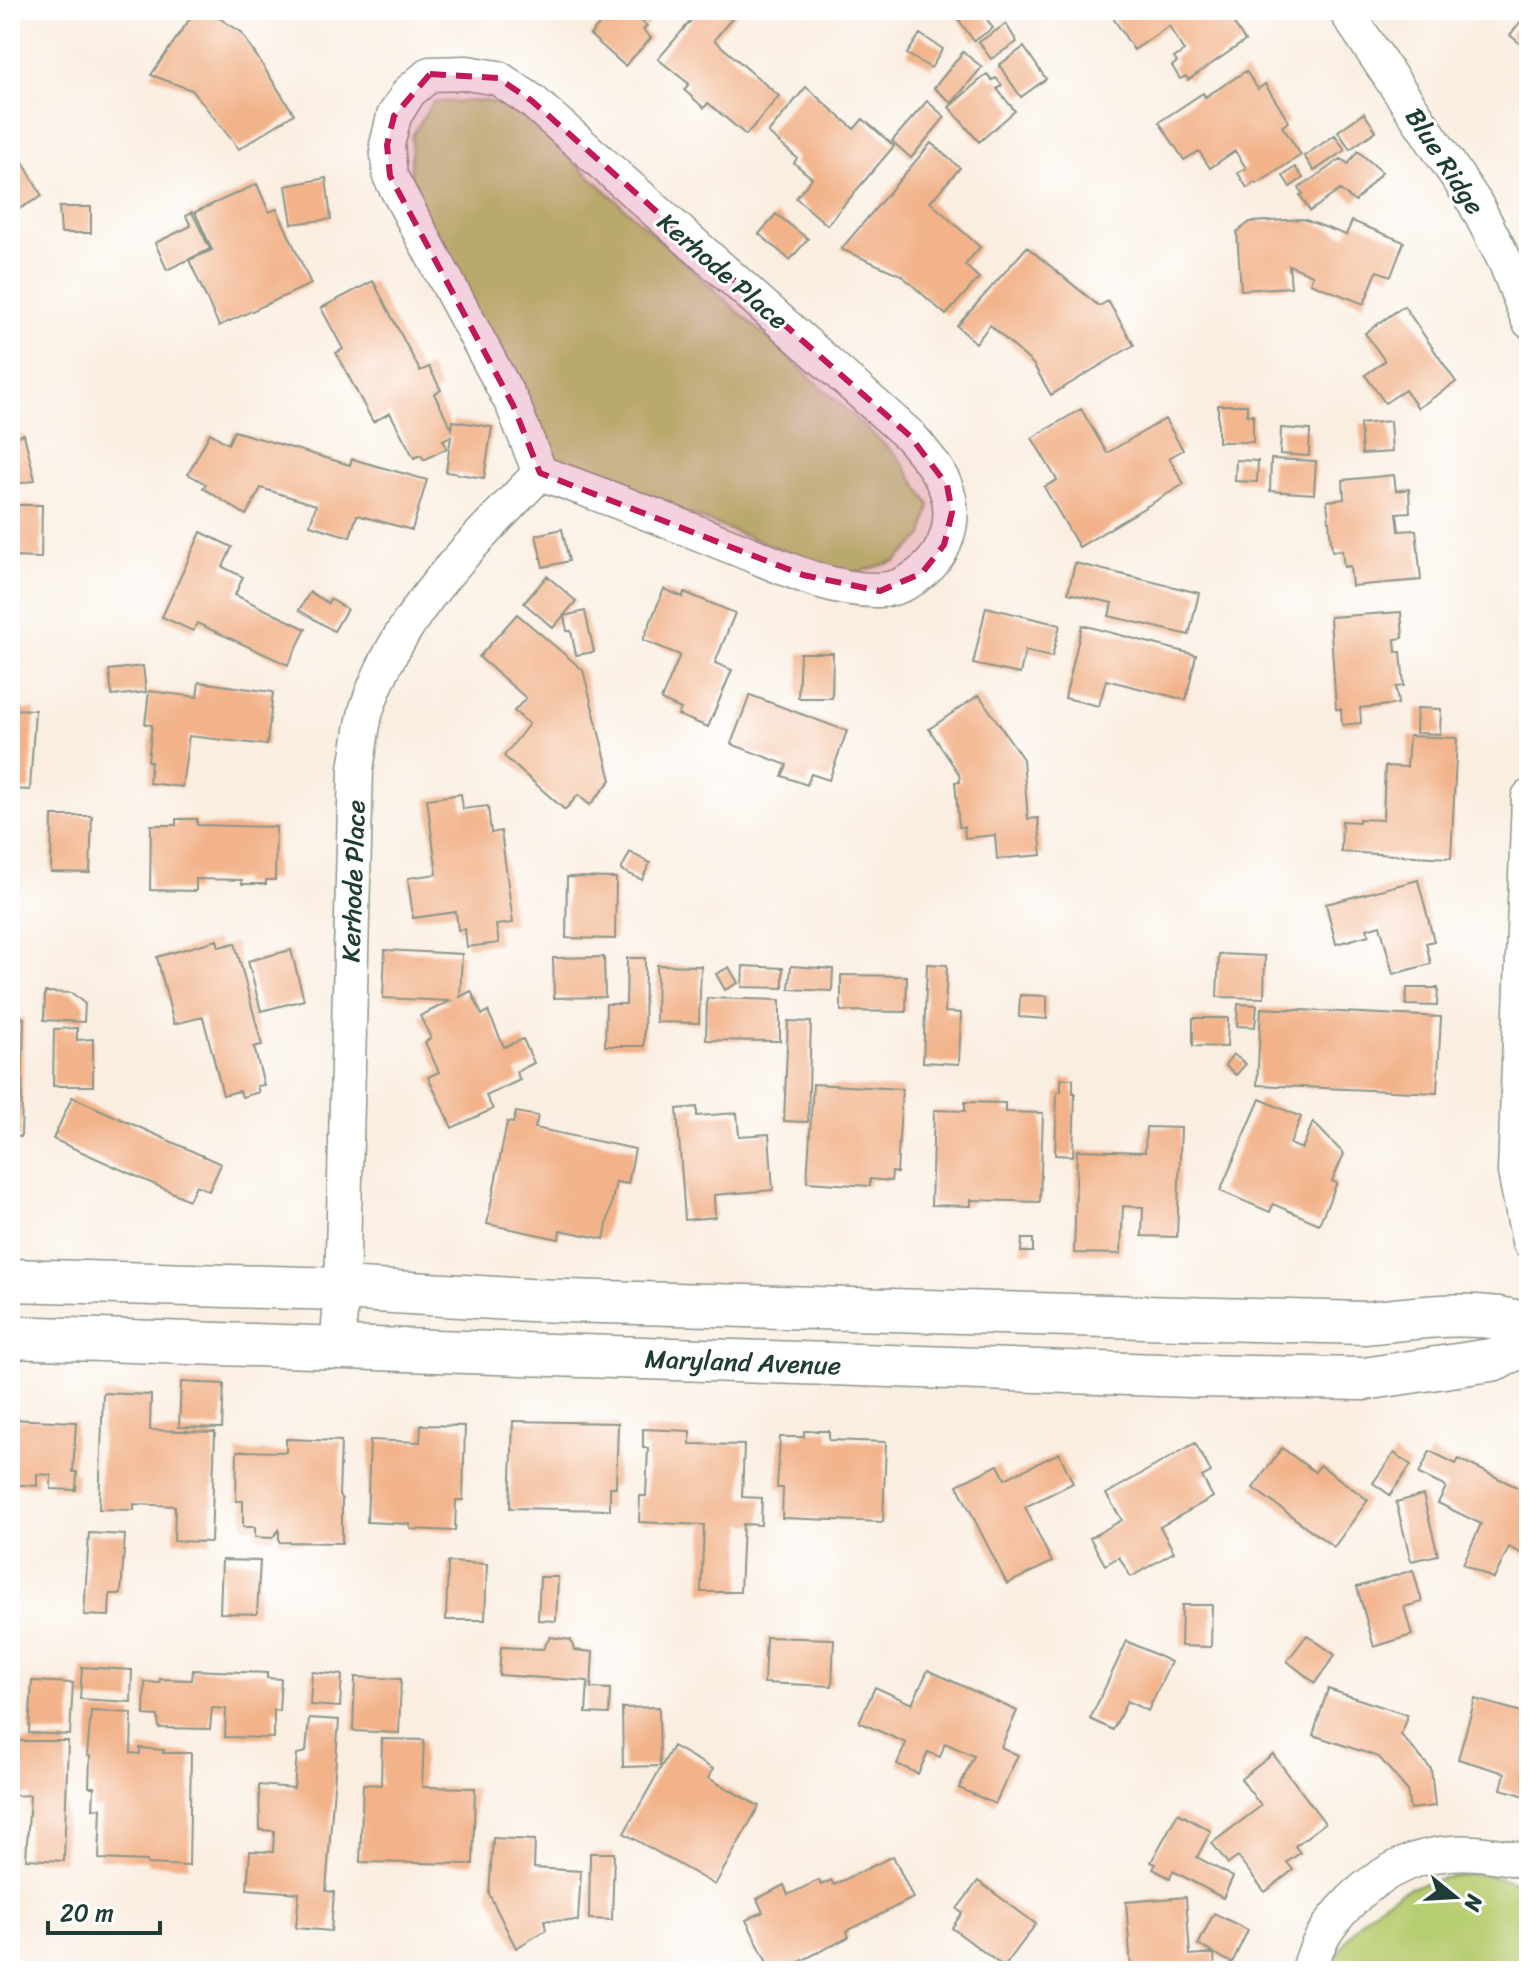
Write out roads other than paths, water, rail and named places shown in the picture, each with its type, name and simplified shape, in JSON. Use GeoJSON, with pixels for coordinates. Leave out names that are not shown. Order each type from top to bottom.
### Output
{"type":"FeatureCollection","features":[{"type":"Feature","properties":{"kind":"street","name":"Blue Ridge"},"geometry":{"type":"LineString","coordinates":[[1345,10],[1475,203],[1505,261],[1529,321]]}},
{"type":"Feature","properties":{"kind":"street","name":"Kerhode Place"},"geometry":{"type":"LineString","coordinates":[[467,73],[498,78],[532,101],[910,436],[947,485],[952,512],[944,545],[922,573],[903,585],[880,591],[869,590],[803,575],[600,493],[540,473],[513,405],[390,176],[387,145],[394,116],[409,92],[430,74],[467,73]]}},
{"type":"Feature","properties":{"kind":"street","name":"Kerhode Place"},"geometry":{"type":"LineString","coordinates":[[337,1349],[342,1289],[356,768],[366,709],[399,637],[434,586],[540,473]]}},
{"type":"Feature","properties":{"kind":"street"},"geometry":{"type":"LineString","coordinates":[[1529,797],[1515,1172],[1529,1241]]}},
{"type":"Feature","properties":{"kind":"street"},"geometry":{"type":"LineString","coordinates":[[10,1280],[342,1289],[530,1300],[1364,1323],[1502,1316],[1529,1325]]}},
{"type":"Feature","properties":{"kind":"street"},"geometry":{"type":"LineString","coordinates":[[1364,1323],[1364,1379]]}},
{"type":"Feature","properties":{"kind":"street","name":"Maryland Avenue"},"geometry":{"type":"LineString","coordinates":[[10,1337],[1364,1379],[1497,1359],[1529,1341]]}},
{"type":"Feature","properties":{"kind":"street"},"geometry":{"type":"LineString","coordinates":[[1309,1971],[1311,1961],[1336,1916],[1373,1882],[1419,1859],[1469,1851],[1529,1863]]}}]}
